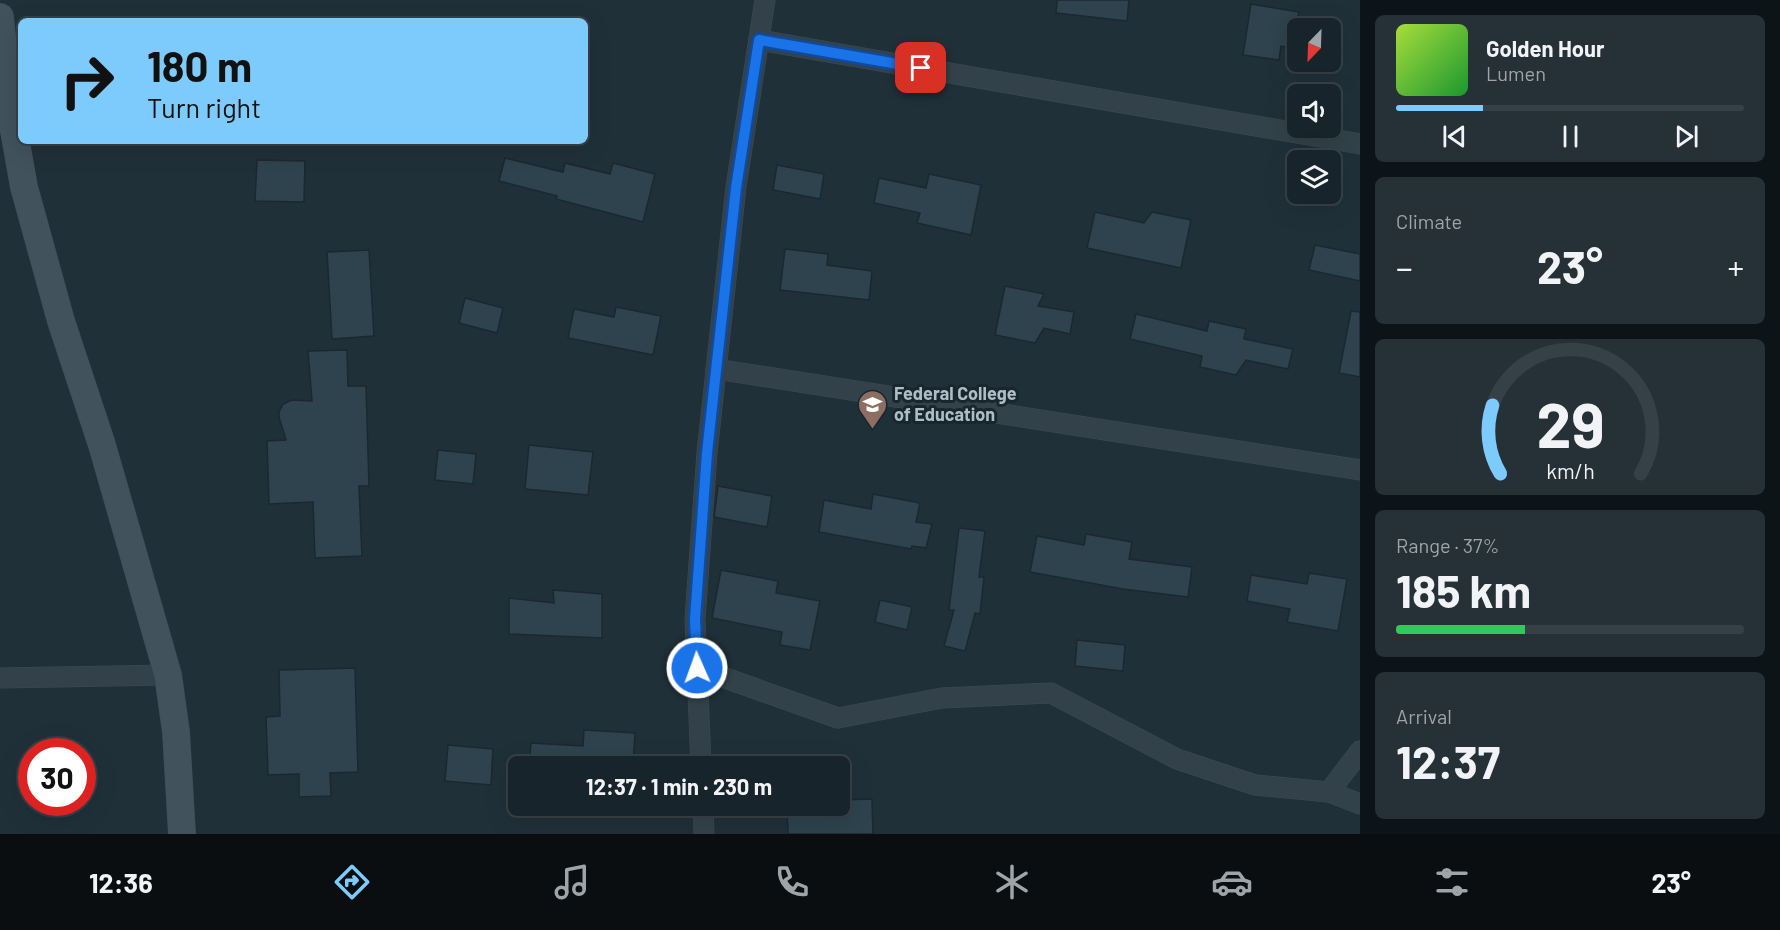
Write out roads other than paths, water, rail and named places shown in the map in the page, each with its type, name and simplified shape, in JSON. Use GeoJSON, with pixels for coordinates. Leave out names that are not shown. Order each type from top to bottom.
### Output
{"type":"FeatureCollection","features":[{"type":"Feature","properties":{"kind":"main road"},"geometry":{"type":"LineString","coordinates":[[0,17],[5,102],[24,187],[168,675],[176,732],[182,834]]}},
{"type":"Feature","properties":{"kind":"street"},"geometry":{"type":"LineString","coordinates":[[701,756],[695,619],[707,453],[736,188],[765,0]]}},
{"type":"Feature","properties":{"kind":"street"},"geometry":{"type":"LineString","coordinates":[[759,40],[1360,144]]}},
{"type":"Feature","properties":{"kind":"street"},"geometry":{"type":"LineString","coordinates":[[716,369],[1360,470]]}},
{"type":"Feature","properties":{"kind":"street"},"geometry":{"type":"LineString","coordinates":[[697,668],[838,718],[942,698],[1051,693],[1177,759],[1254,785],[1329,792],[1360,804]]}},
{"type":"Feature","properties":{"kind":"street"},"geometry":{"type":"LineString","coordinates":[[0,678],[168,675]]}},
{"type":"Feature","properties":{"kind":"street"},"geometry":{"type":"LineString","coordinates":[[1329,792],[1360,751]]}},
{"type":"Feature","properties":{"kind":"street"},"geometry":{"type":"LineString","coordinates":[[704,816],[705,834]]}},
{"type":"Feature","properties":{"kind":"place","name":"Federal College of Education"},"geometry":{"type":"Point","coordinates":[873,430]}}]}
